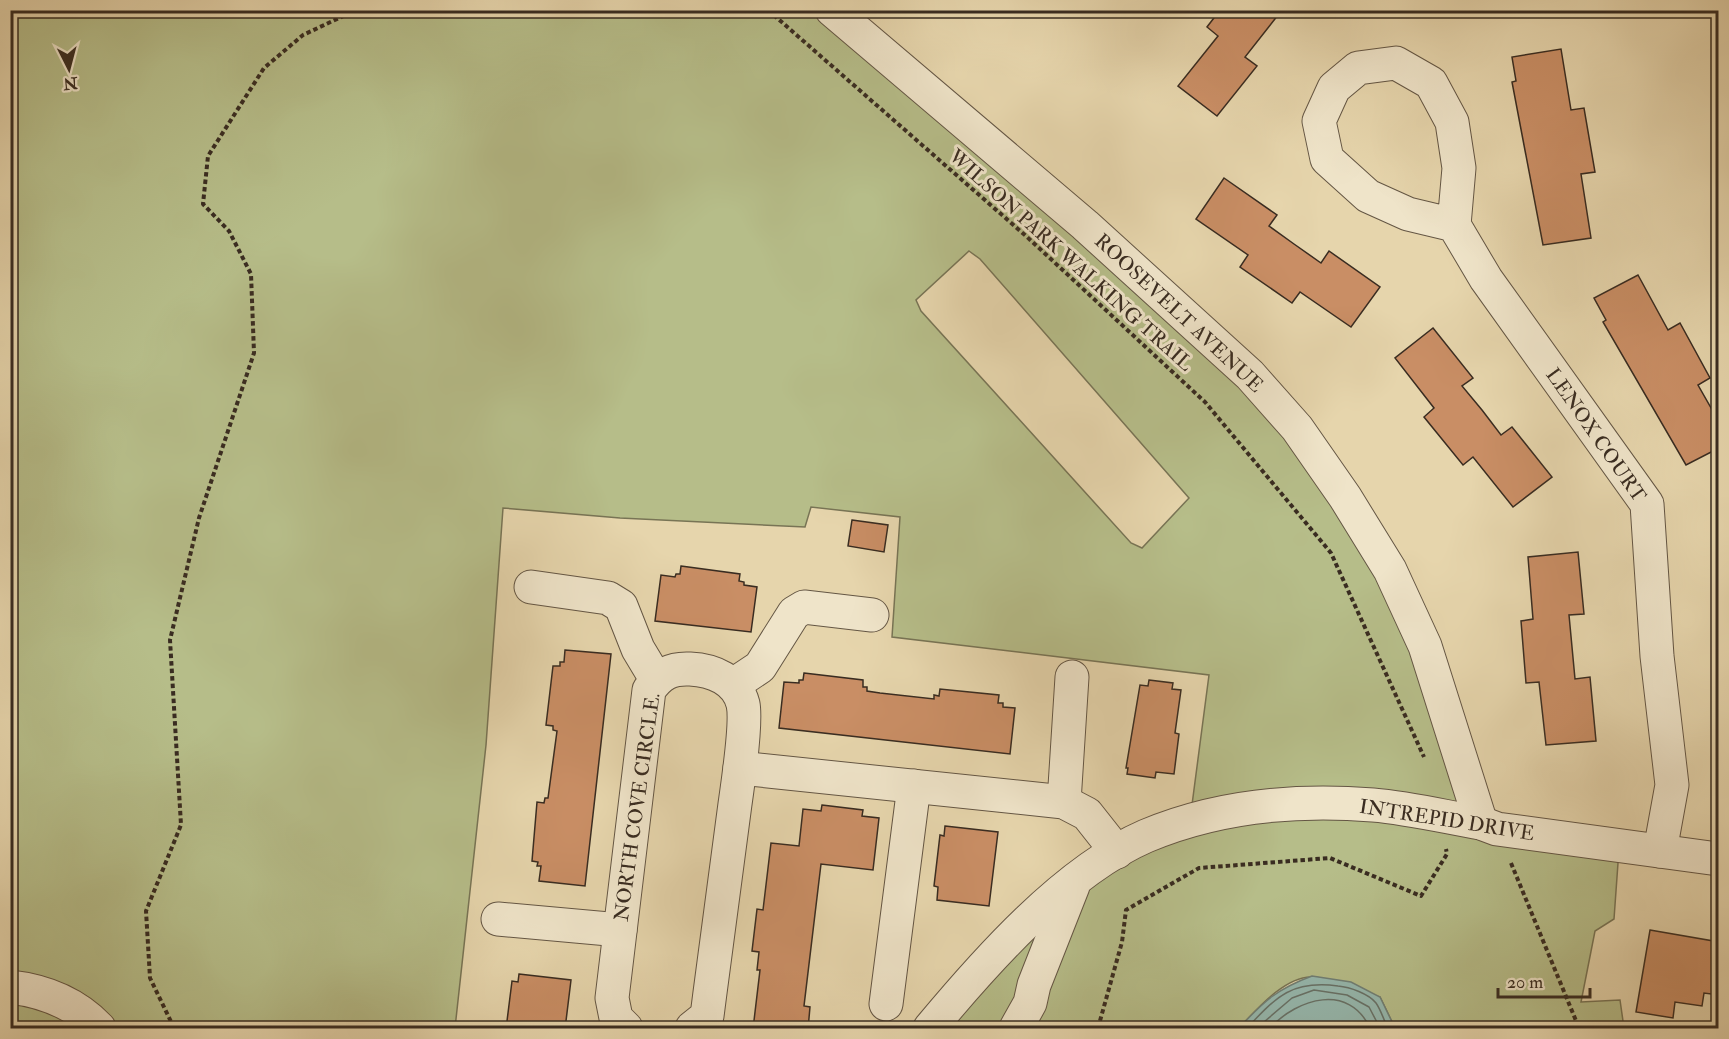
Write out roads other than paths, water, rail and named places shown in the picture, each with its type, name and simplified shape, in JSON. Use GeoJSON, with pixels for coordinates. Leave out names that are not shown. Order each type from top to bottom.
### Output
{"type":"FeatureCollection","features":[{"type":"Feature","properties":{"kind":"street","name":"ROOSEVELT AVENUE"},"geometry":{"type":"LineString","coordinates":[[832,10],[1094,232],[1250,375],[1297,428],[1345,497],[1390,570],[1432,666],[1489,826]]}},
{"type":"Feature","properties":{"kind":"street"},"geometry":{"type":"LineString","coordinates":[[1396,63],[1431,83],[1452,122],[1459,168],[1454,225],[1408,214],[1368,196],[1327,159],[1319,121],[1334,88],[1358,69],[1396,63]]}},
{"type":"Feature","properties":{"kind":"street","name":"LENOX COURT"},"geometry":{"type":"LineString","coordinates":[[1454,225],[1486,279],[1647,504],[1657,656],[1672,785],[1660,851]]}},
{"type":"Feature","properties":{"kind":"street"},"geometry":{"type":"LineString","coordinates":[[531,587],[608,598],[621,606],[638,648],[656,679]]}},
{"type":"Feature","properties":{"kind":"street"},"geometry":{"type":"LineString","coordinates":[[692,1029],[707,1016],[740,768],[743,704],[733,686],[760,667],[794,613],[804,607],[872,615]]}},
{"type":"Feature","properties":{"kind":"street","name":"NORTH COVE CIRCLE."},"geometry":{"type":"LineString","coordinates":[[626,1029],[616,1018],[612,998],[649,690],[656,679],[674,668],[698,669],[721,676],[733,686]]}},
{"type":"Feature","properties":{"kind":"street"},"geometry":{"type":"LineString","coordinates":[[1064,802],[1072,677]]}},
{"type":"Feature","properties":{"kind":"street"},"geometry":{"type":"LineString","coordinates":[[740,768],[1064,802],[1087,814],[1117,852]]}},
{"type":"Feature","properties":{"kind":"street"},"geometry":{"type":"LineString","coordinates":[[886,1004],[914,786]]}},
{"type":"Feature","properties":{"kind":"street","name":"INTREPID DRIVE"},"geometry":{"type":"LineString","coordinates":[[930,1029],[1022,928],[1100,862],[1144,837],[1178,824],[1249,807],[1374,805],[1489,826],[1719,859]]}},
{"type":"Feature","properties":{"kind":"street"},"geometry":{"type":"LineString","coordinates":[[1016,1029],[1030,1003],[1034,985],[1075,882]]}},
{"type":"Feature","properties":{"kind":"street"},"geometry":{"type":"LineString","coordinates":[[498,919],[620,930]]}},
{"type":"Feature","properties":{"kind":"street"},"geometry":{"type":"LineString","coordinates":[[10,987],[59,998],[84,1013],[99,1029]]}},
{"type":"Feature","properties":{"kind":"water"},"geometry":{"type":"Polygon","coordinates":[[[1312,976],[1351,982],[1380,997],[1395,1028],[1239,1028],[1272,997],[1289,986],[1312,976]]]}}]}
